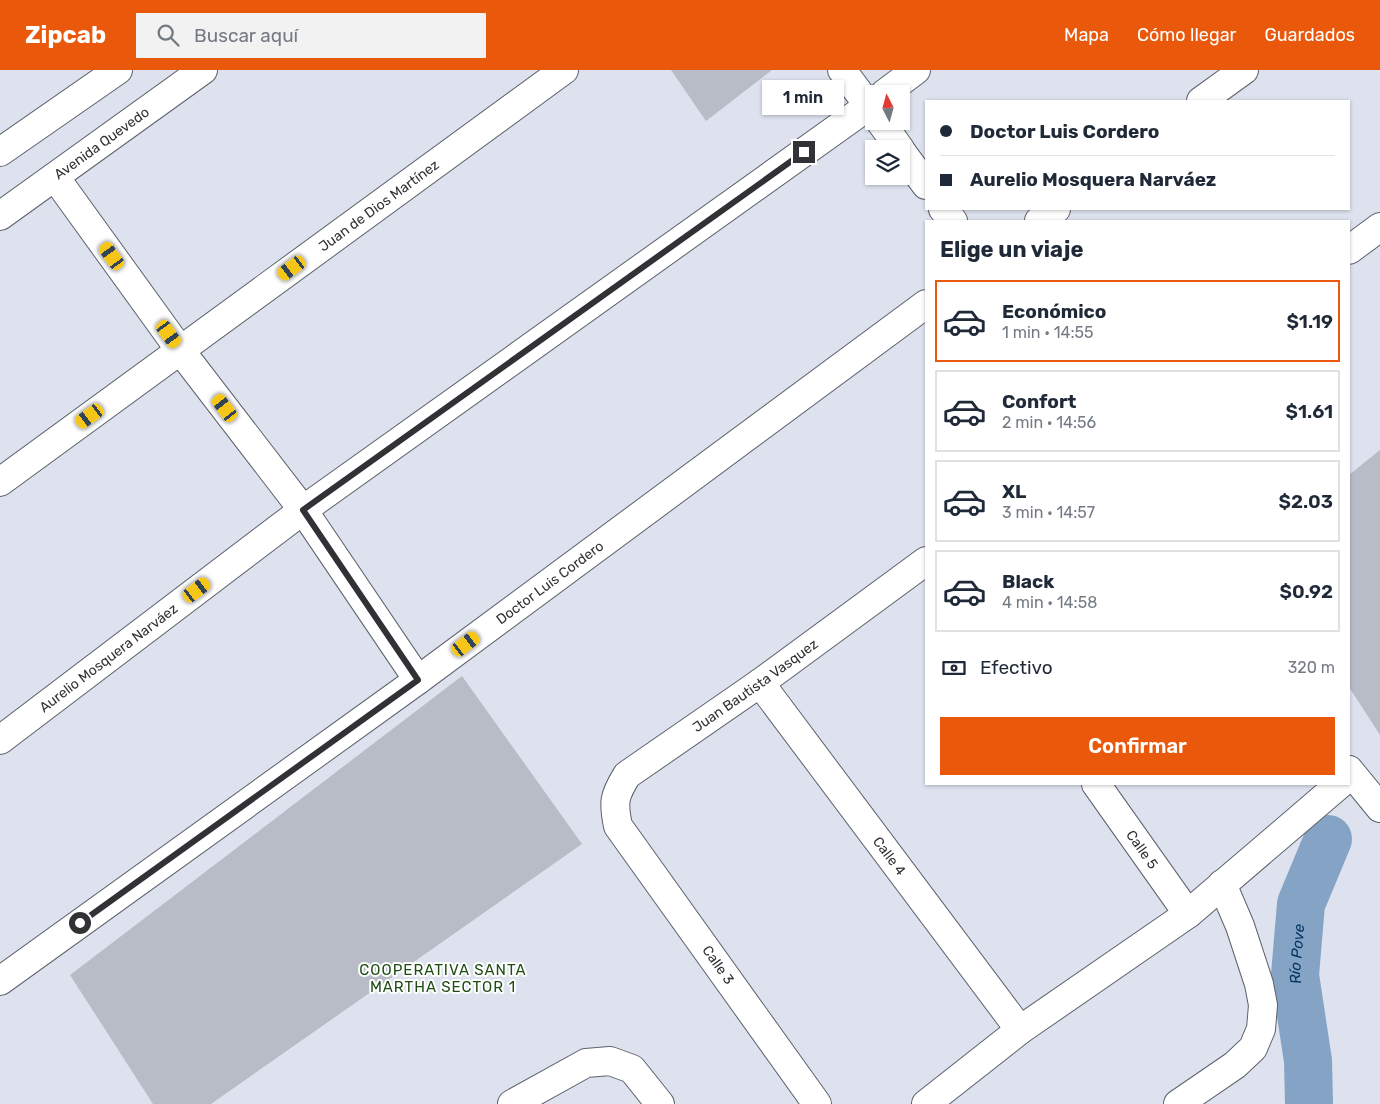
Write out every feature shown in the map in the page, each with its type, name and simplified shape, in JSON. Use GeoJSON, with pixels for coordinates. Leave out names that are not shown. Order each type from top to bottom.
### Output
{"type":"FeatureCollection","features":[{"type":"Feature","properties":{"kind":"street"},"geometry":{"type":"LineString","coordinates":[[0,152],[118,70]]}},
{"type":"Feature","properties":{"kind":"street","name":"Avenida Quevedo"},"geometry":{"type":"LineString","coordinates":[[0,216],[203,70]]}},
{"type":"Feature","properties":{"kind":"street","name":"Juan de Dios Martínez"},"geometry":{"type":"LineString","coordinates":[[0,482],[564,70]]}},
{"type":"Feature","properties":{"kind":"street"},"geometry":{"type":"LineString","coordinates":[[842,70],[865,95]]}},
{"type":"Feature","properties":{"kind":"street","name":"Aurelio Mosquera Narváez"},"geometry":{"type":"LineString","coordinates":[[900,85],[916,70]]}},
{"type":"Feature","properties":{"kind":"street"},"geometry":{"type":"LineString","coordinates":[[1202,100],[1244,70]]}},
{"type":"Feature","properties":{"kind":"street","name":"Aurelio Mosquera Narváez"},"geometry":{"type":"LineString","coordinates":[[0,740],[303,510],[865,115]]}},
{"type":"Feature","properties":{"kind":"street"},"geometry":{"type":"LineString","coordinates":[[910,163],[925,184]]}},
{"type":"Feature","properties":{"kind":"street"},"geometry":{"type":"LineString","coordinates":[[54,177],[180,350],[303,510],[418,680]]}},
{"type":"Feature","properties":{"kind":"street"},"geometry":{"type":"LineString","coordinates":[[1040,220],[1055,210]]}},
{"type":"Feature","properties":{"kind":"street"},"geometry":{"type":"LineString","coordinates":[[1350,249],[1380,227]]}},
{"type":"Feature","properties":{"kind":"street","name":"Doctor Luis Cordero"},"geometry":{"type":"LineString","coordinates":[[0,981],[418,680],[925,305]]}},
{"type":"Feature","properties":{"kind":"street","name":"Juan Bautista Vasquez"},"geometry":{"type":"LineString","coordinates":[[618,826],[614,806],[618,789],[627,775],[760,683],[925,562]]}},
{"type":"Feature","properties":{"kind":"street","name":"Calle 4"},"geometry":{"type":"LineString","coordinates":[[760,683],[1020,1030]]}},
{"type":"Feature","properties":{"kind":"street"},"geometry":{"type":"LineString","coordinates":[[926,1104],[1020,1030],[1188,914],[1222,884],[1356,783]]}},
{"type":"Feature","properties":{"kind":"street","name":"Calle 5"},"geometry":{"type":"LineString","coordinates":[[1097,785],[1188,914]]}},
{"type":"Feature","properties":{"kind":"street","name":"Calle 3"},"geometry":{"type":"LineString","coordinates":[[618,826],[817,1104]]}},
{"type":"Feature","properties":{"kind":"street"},"geometry":{"type":"LineString","coordinates":[[1178,1104],[1235,1065],[1253,1048],[1261,1029],[1264,1005],[1259,984],[1240,926],[1222,884]]}},
{"type":"Feature","properties":{"kind":"street"},"geometry":{"type":"LineString","coordinates":[[512,1104],[586,1063],[610,1061],[632,1070],[660,1104]]}},
{"type":"Feature","properties":{"kind":"building"},"geometry":{"type":"Polygon","coordinates":[[[671,70],[772,70],[706,121],[671,70]]]}},
{"type":"Feature","properties":{"kind":"building"},"geometry":{"type":"Polygon","coordinates":[[[1380,450],[1380,735],[1350,689],[1350,474],[1380,450]]]}},
{"type":"Feature","properties":{"kind":"building"},"geometry":{"type":"Polygon","coordinates":[[[462,676],[582,844],[211,1104],[153,1104],[70,975],[462,676]]]}},
{"type":"Feature","properties":{"kind":"waterway","name":"Río Pove"},"geometry":{"type":"LineString","coordinates":[[1309,1104],[1308,1061],[1295,975],[1301,904],[1328,839]]}},
{"type":"Feature","properties":{"kind":"district","name":"COOPERATIVA SANTA MARTHA SECTOR 1"},"geometry":{"type":"Point","coordinates":[443,978]}},
{"type":"Feature","properties":{"kind":"route"},"geometry":{"type":"LineString","coordinates":[[80,923],[418,680],[303,510],[804,152]]}}]}
